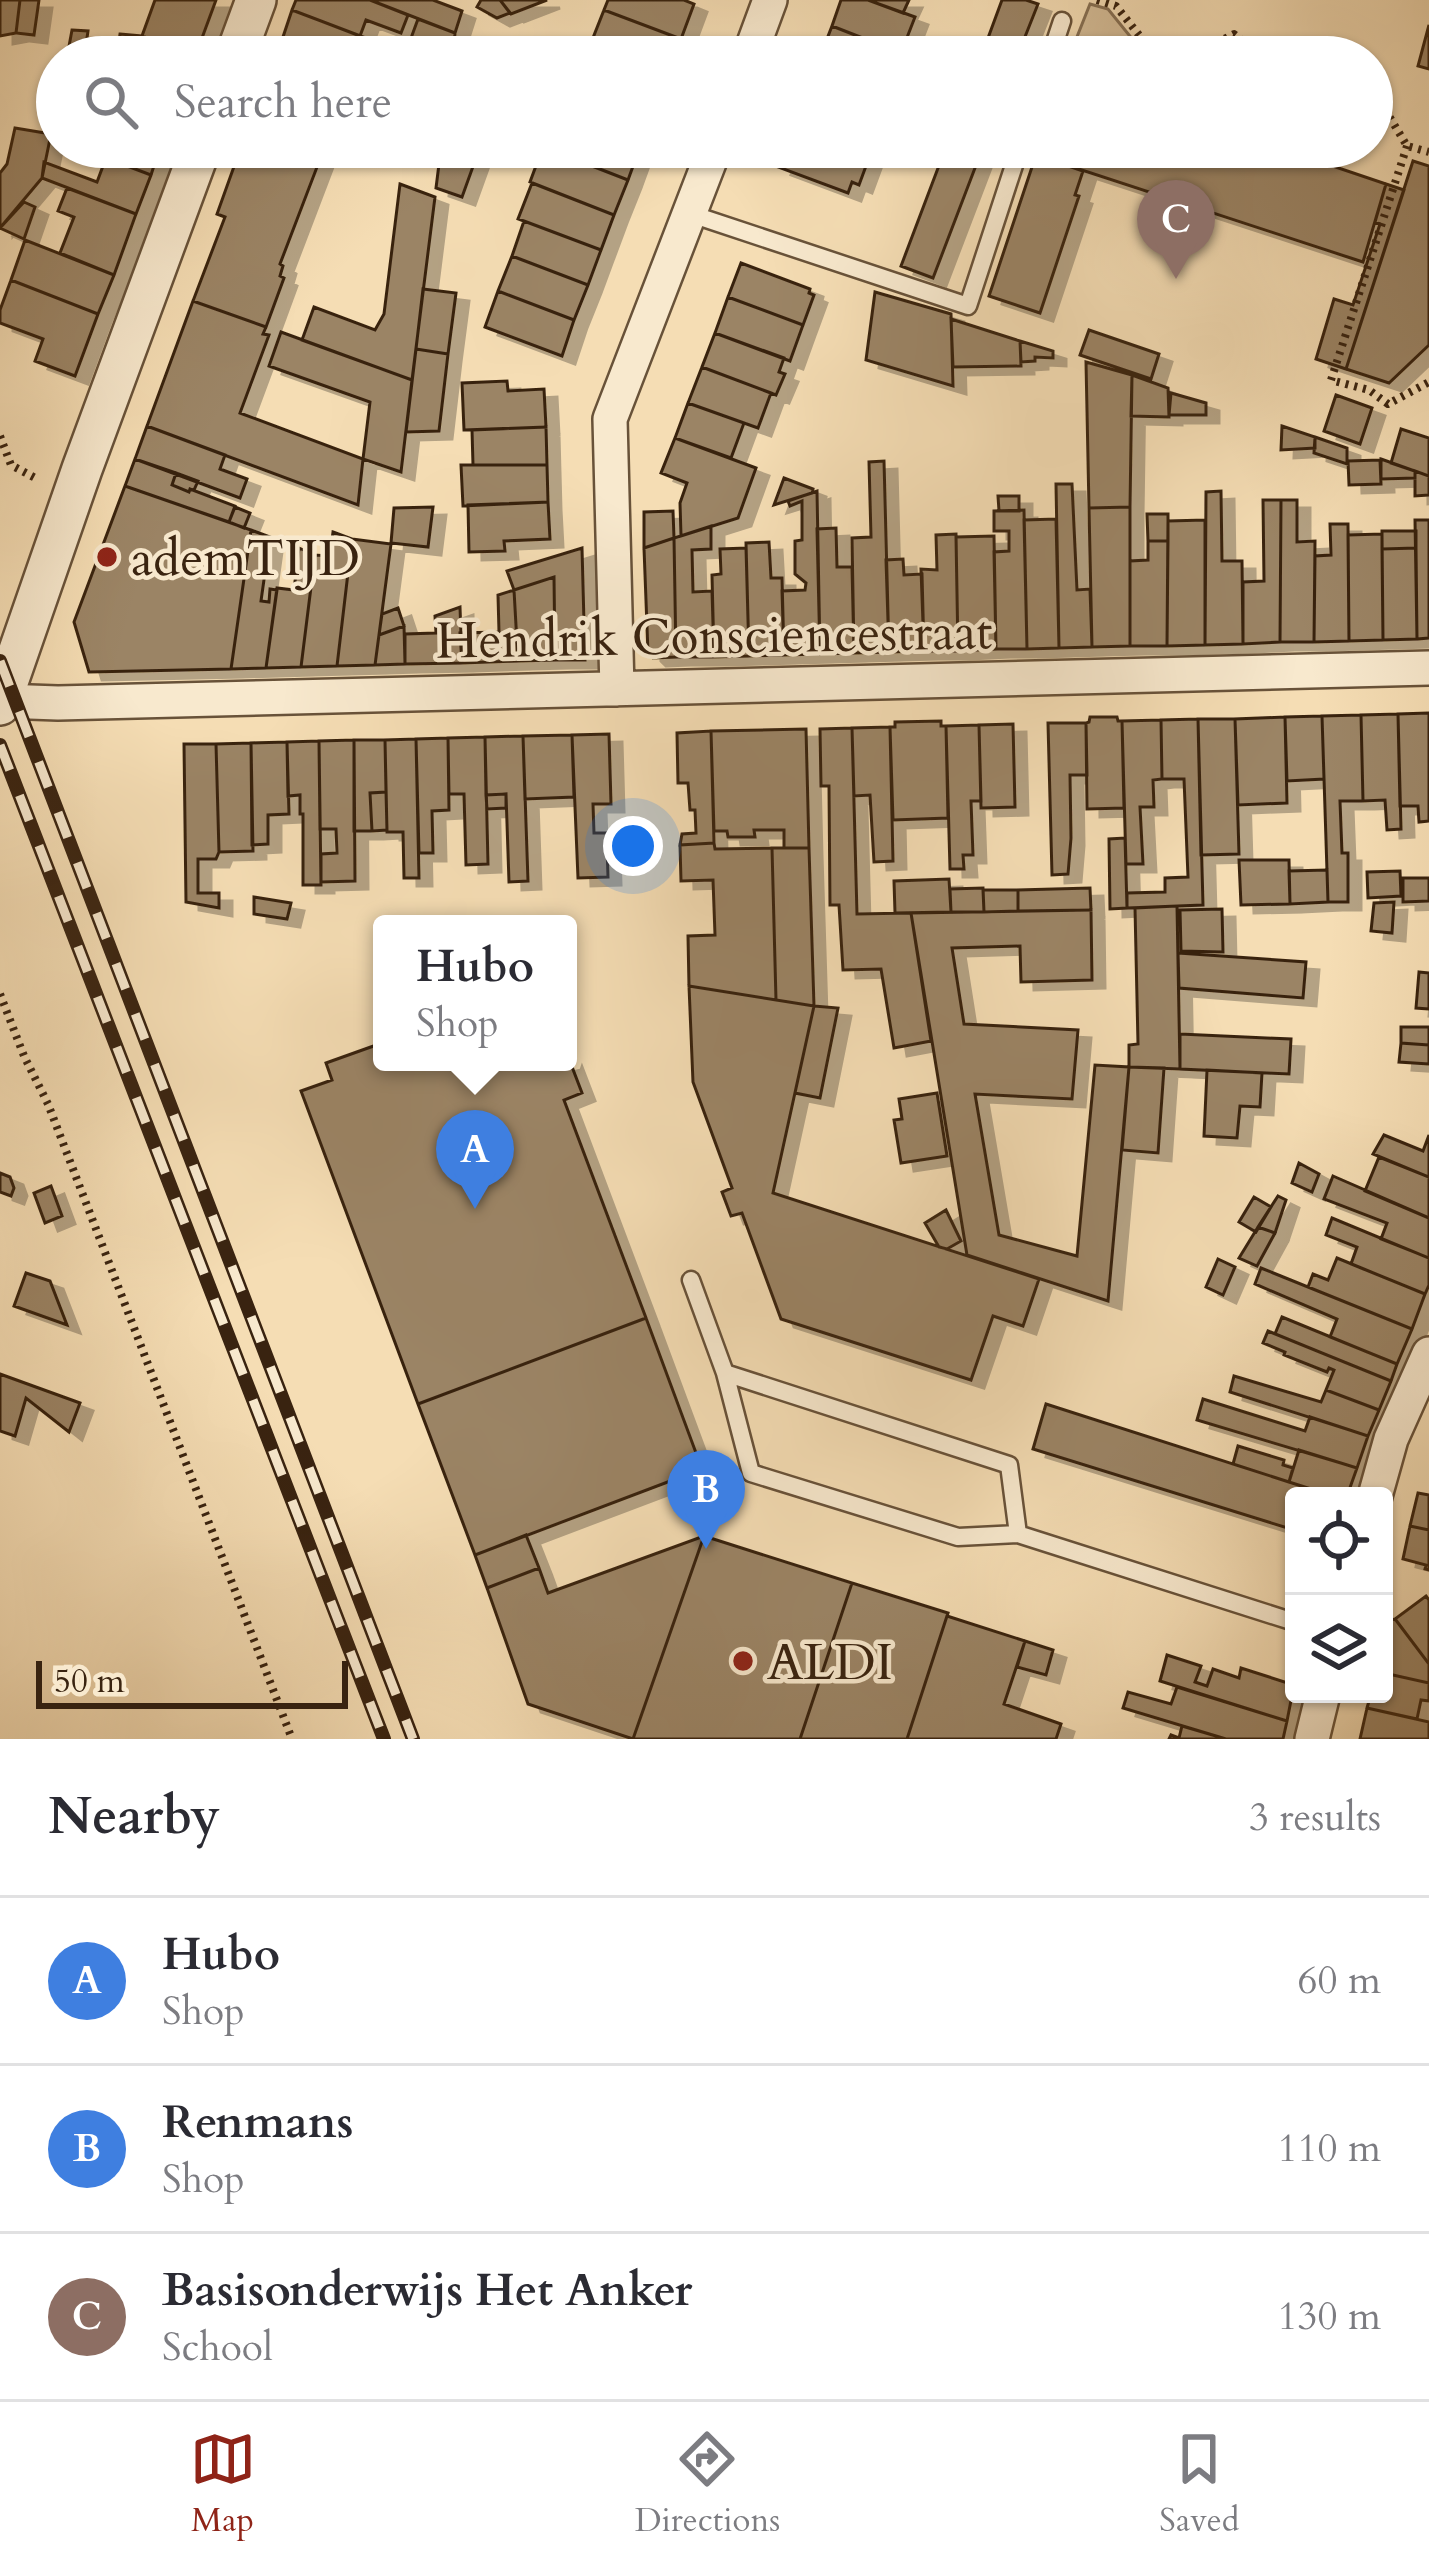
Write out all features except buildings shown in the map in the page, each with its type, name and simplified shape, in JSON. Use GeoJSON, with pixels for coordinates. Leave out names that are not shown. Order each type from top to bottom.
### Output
{"type":"FeatureCollection","features":[{"type":"Feature","properties":{"kind":"street"},"geometry":{"type":"LineString","coordinates":[[243,36],[256,0]]}},
{"type":"Feature","properties":{"kind":"street"},"geometry":{"type":"LineString","coordinates":[[757,36],[770,0]]}},
{"type":"Feature","properties":{"kind":"street"},"geometry":{"type":"LineString","coordinates":[[1,703],[193,168]]}},
{"type":"Feature","properties":{"kind":"street"},"geometry":{"type":"LineString","coordinates":[[617,689],[610,419],[708,168]]}},
{"type":"Feature","properties":{"kind":"street","name":"Hendrik Consciencestraat"},"geometry":{"type":"LineString","coordinates":[[1,703],[1429,668]]}},
{"type":"Feature","properties":{"kind":"street"},"geometry":{"type":"LineString","coordinates":[[1378,1487],[1391,1439],[1429,1354]]}},
{"type":"Feature","properties":{"kind":"street"},"geometry":{"type":"LineString","coordinates":[[1312,1739],[1321,1703]]}},
{"type":"Feature","properties":{"kind":"lane"},"geometry":{"type":"LineString","coordinates":[[1057,36],[1062,21]]}},
{"type":"Feature","properties":{"kind":"lane"},"geometry":{"type":"LineString","coordinates":[[691,214],[968,306],[1013,168]]}},
{"type":"Feature","properties":{"kind":"lane"},"geometry":{"type":"LineString","coordinates":[[691,1280],[725,1372],[751,1473],[958,1537],[1018,1534],[1285,1619]]}},
{"type":"Feature","properties":{"kind":"lane"},"geometry":{"type":"LineString","coordinates":[[725,1372],[1010,1465],[1018,1534]]}},
{"type":"Feature","properties":{"kind":"path"},"geometry":{"type":"LineString","coordinates":[[1097,0],[1116,6],[1140,36]]}},
{"type":"Feature","properties":{"kind":"path"},"geometry":{"type":"LineString","coordinates":[[1393,123],[1407,146],[1429,152]]}},
{"type":"Feature","properties":{"kind":"path"},"geometry":{"type":"LineString","coordinates":[[1407,146],[1331,380],[1370,390],[1388,404],[1429,382]]}},
{"type":"Feature","properties":{"kind":"path"},"geometry":{"type":"LineString","coordinates":[[0,436],[11,465],[72,498]]}},
{"type":"Feature","properties":{"kind":"path"},"geometry":{"type":"LineString","coordinates":[[0,994],[48,1104],[292,1739]]}},
{"type":"Feature","properties":{"kind":"shaded area"},"geometry":{"type":"Polygon","coordinates":[[[1090,4],[1108,9],[1130,36],[1077,36],[1090,4]]]}},
{"type":"Feature","properties":{"kind":"railway"},"geometry":{"type":"LineString","coordinates":[[0,661],[413,1739]]}},
{"type":"Feature","properties":{"kind":"railway"},"geometry":{"type":"LineString","coordinates":[[0,745],[384,1739]]}},
{"type":"Feature","properties":{"kind":"place","name":"Basisonderwijs Het Anker"},"geometry":{"type":"Point","coordinates":[1176,279]}},
{"type":"Feature","properties":{"kind":"place","name":"ademTIJD"},"geometry":{"type":"Point","coordinates":[107,557]}},
{"type":"Feature","properties":{"kind":"place","name":"Hubo"},"geometry":{"type":"Point","coordinates":[475,1209]}},
{"type":"Feature","properties":{"kind":"place","name":"Renmans"},"geometry":{"type":"Point","coordinates":[706,1549]}},
{"type":"Feature","properties":{"kind":"place","name":"ALDI"},"geometry":{"type":"Point","coordinates":[743,1661]}}]}
